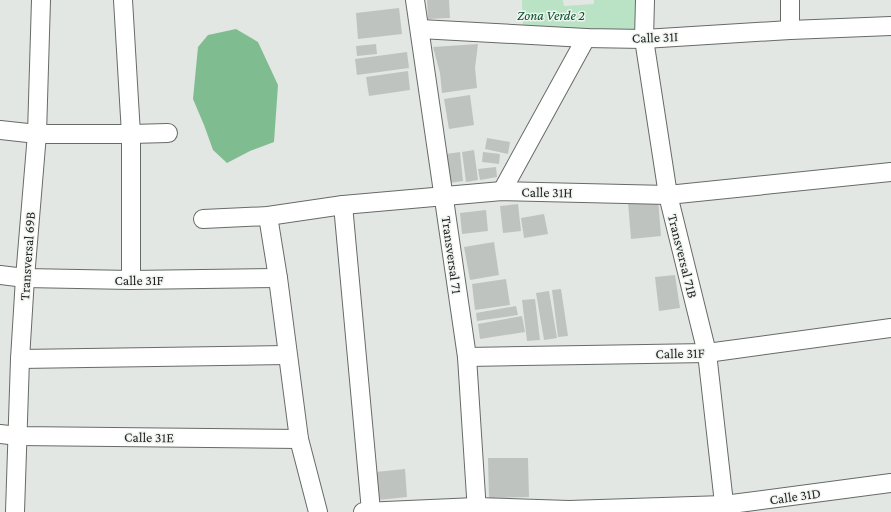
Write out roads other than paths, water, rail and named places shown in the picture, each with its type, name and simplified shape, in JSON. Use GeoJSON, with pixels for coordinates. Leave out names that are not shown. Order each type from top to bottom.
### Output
{"type":"FeatureCollection","features":[{"type":"Feature","properties":{"kind":"street","name":"Transversal 69B"},"geometry":{"type":"LineString","coordinates":[[15,512],[20,359],[37,134],[41,0]]}},
{"type":"Feature","properties":{"kind":"street"},"geometry":{"type":"LineString","coordinates":[[123,0],[131,134],[131,280]]}},
{"type":"Feature","properties":{"kind":"street","name":"Transversal 71"},"geometry":{"type":"LineString","coordinates":[[415,0],[467,356],[477,510]]}},
{"type":"Feature","properties":{"kind":"street","name":"Transversal 71B"},"geometry":{"type":"LineString","coordinates":[[645,0],[644,39],[668,195],[707,353],[725,509]]}},
{"type":"Feature","properties":{"kind":"street"},"geometry":{"type":"LineString","coordinates":[[790,0],[790,30]]}},
{"type":"Feature","properties":{"kind":"street","name":"Calle 31I"},"geometry":{"type":"LineString","coordinates":[[420,29],[586,38],[644,39],[790,30],[891,26]]}},
{"type":"Feature","properties":{"kind":"street"},"geometry":{"type":"LineString","coordinates":[[502,191],[586,38]]}},
{"type":"Feature","properties":{"kind":"street"},"geometry":{"type":"LineString","coordinates":[[0,130],[37,134],[168,133]]}},
{"type":"Feature","properties":{"kind":"street","name":"Calle 31H"},"geometry":{"type":"LineString","coordinates":[[203,219],[268,216],[343,205],[502,191],[668,195],[891,172]]}},
{"type":"Feature","properties":{"kind":"street"},"geometry":{"type":"LineString","coordinates":[[343,205],[367,512]]}},
{"type":"Feature","properties":{"kind":"street"},"geometry":{"type":"LineString","coordinates":[[268,216],[278,278],[299,439],[318,512]]}},
{"type":"Feature","properties":{"kind":"street","name":"Calle 31F"},"geometry":{"type":"LineString","coordinates":[[0,275],[26,278],[131,280],[278,278]]}},
{"type":"Feature","properties":{"kind":"street","name":"Calle 31F"},"geometry":{"type":"LineString","coordinates":[[467,356],[707,353],[891,328]]}},
{"type":"Feature","properties":{"kind":"street"},"geometry":{"type":"LineString","coordinates":[[20,359],[288,355]]}},
{"type":"Feature","properties":{"kind":"street","name":"Calle 31E"},"geometry":{"type":"LineString","coordinates":[[0,434],[18,436],[299,439]]}},
{"type":"Feature","properties":{"kind":"street","name":"Calle 31D"},"geometry":{"type":"LineString","coordinates":[[367,512],[725,509],[891,483]]}},
{"type":"Feature","properties":{"kind":"park label","name":"Zona Verde 2"},"geometry":{"type":"Point","coordinates":[551,15]}}]}
